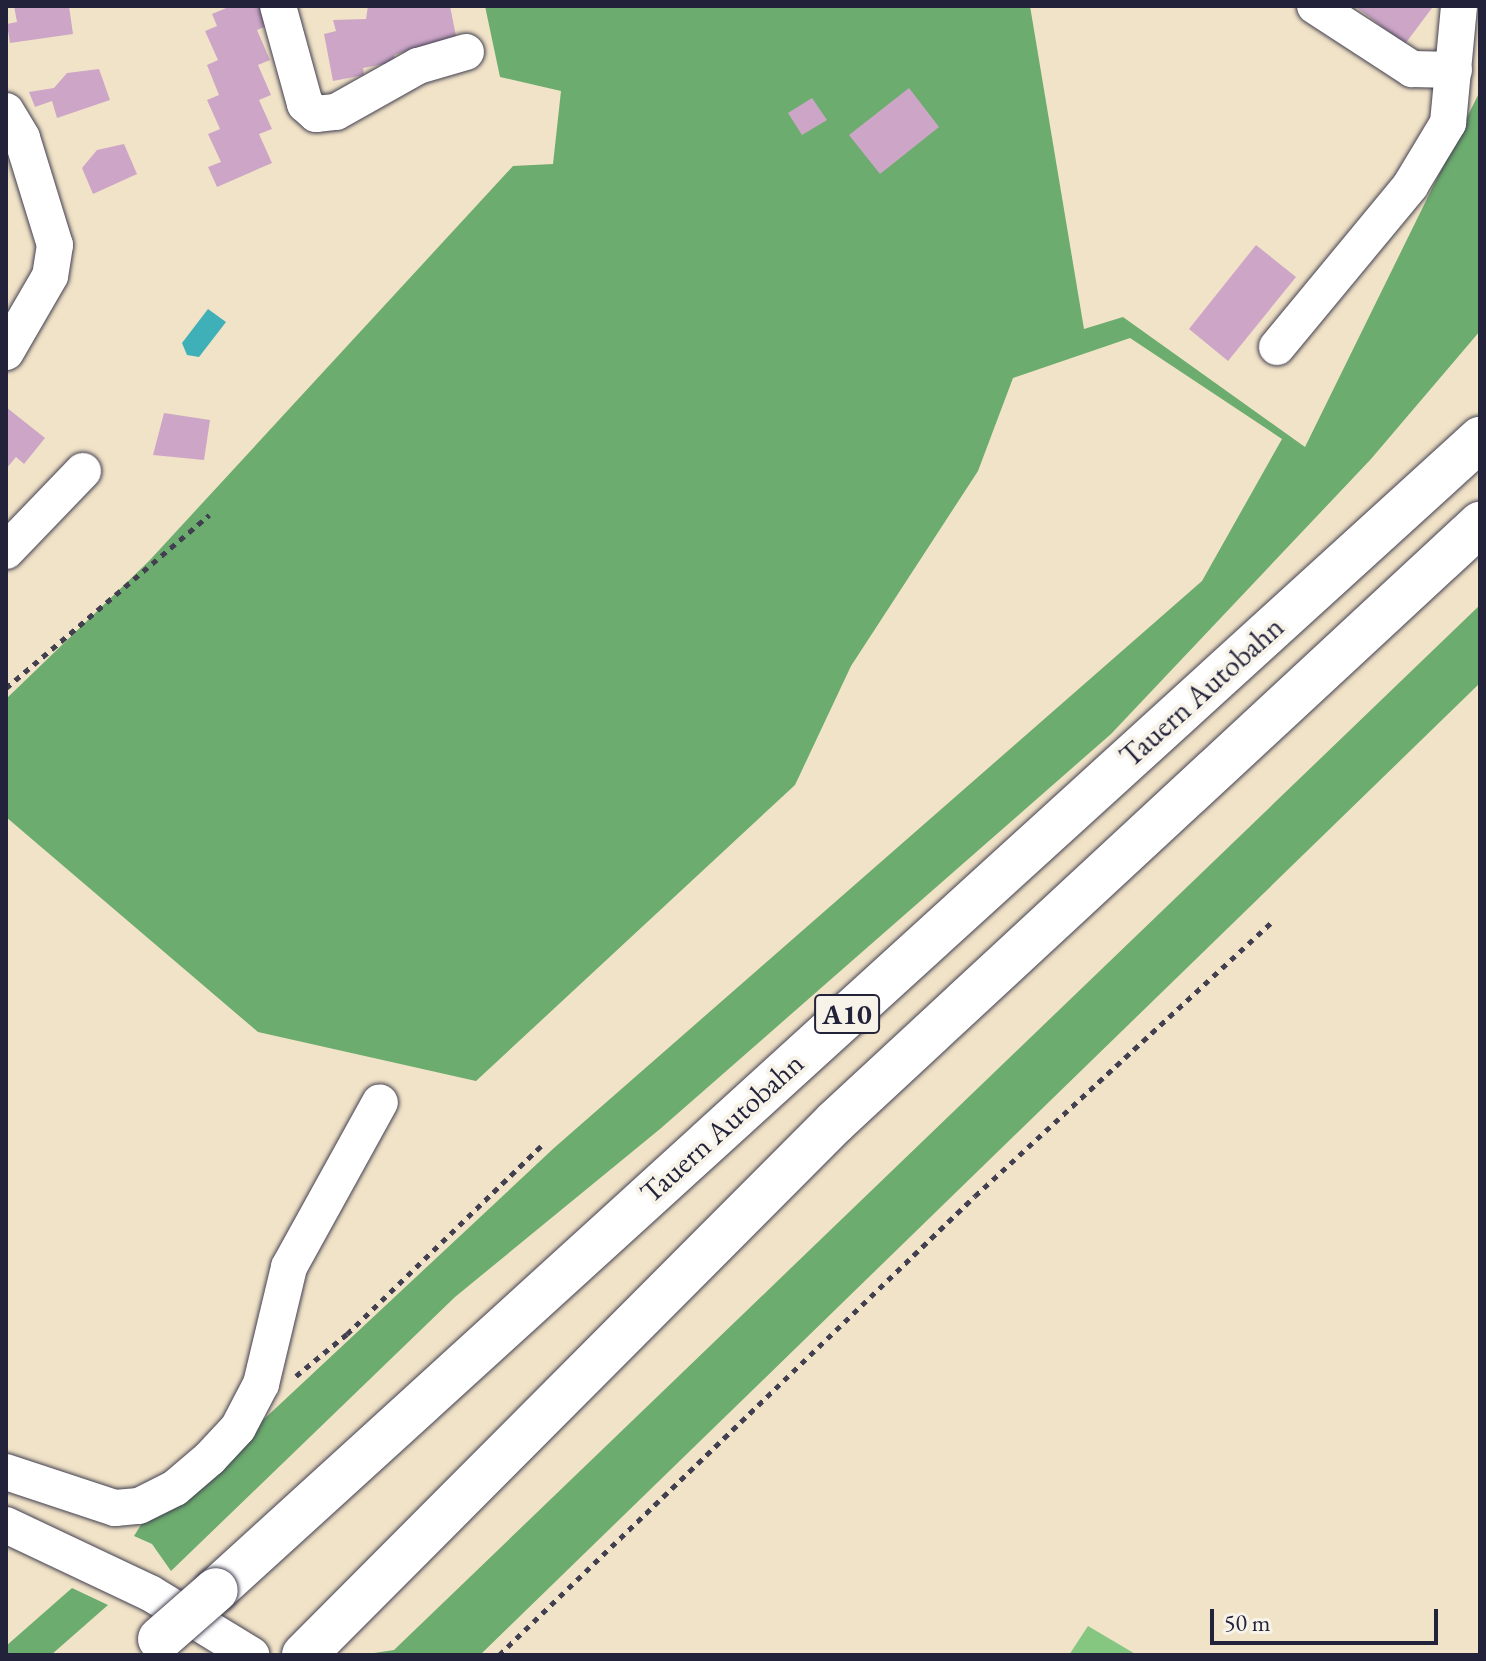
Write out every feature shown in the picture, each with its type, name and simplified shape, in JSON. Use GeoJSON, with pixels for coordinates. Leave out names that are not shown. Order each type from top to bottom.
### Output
{"type":"FeatureCollection","features":[{"type":"Feature","properties":{"kind":"highway","name":"Tauern Autobahn"},"geometry":{"type":"LineString","coordinates":[[151,1647],[1480,439]]}},
{"type":"Feature","properties":{"kind":"highway","name":"A10"},"geometry":{"type":"LineString","coordinates":[[305,1653],[835,1122],[1480,524]]}},
{"type":"Feature","properties":{"kind":"street"},"geometry":{"type":"LineString","coordinates":[[278,6],[305,104],[316,114],[336,112],[418,66],[466,52]]}},
{"type":"Feature","properties":{"kind":"street"},"geometry":{"type":"LineString","coordinates":[[1315,6],[1412,69],[1454,70]]}},
{"type":"Feature","properties":{"kind":"street"},"geometry":{"type":"LineString","coordinates":[[1277,347],[1410,186],[1448,123],[1459,6]]}},
{"type":"Feature","properties":{"kind":"street"},"geometry":{"type":"LineString","coordinates":[[6,111],[22,138],[55,245],[50,276],[6,352]]}},
{"type":"Feature","properties":{"kind":"street"},"geometry":{"type":"LineString","coordinates":[[6,551],[83,471]]}},
{"type":"Feature","properties":{"kind":"street"},"geometry":{"type":"LineString","coordinates":[[6,1472],[115,1508],[139,1506],[175,1488],[210,1458],[246,1412],[261,1384],[289,1267],[380,1102]]}},
{"type":"Feature","properties":{"kind":"street"},"geometry":{"type":"LineString","coordinates":[[6,1525],[150,1593],[251,1655]]}},
{"type":"Feature","properties":{"kind":"path"},"geometry":{"type":"LineString","coordinates":[[6,688],[209,515]]}},
{"type":"Feature","properties":{"kind":"path"},"geometry":{"type":"LineString","coordinates":[[499,1655],[975,1196],[1271,923]]}},
{"type":"Feature","properties":{"kind":"path"},"geometry":{"type":"LineString","coordinates":[[246,1412],[347,1334],[542,1145]]}},
{"type":"Feature","properties":{"kind":"green space"},"geometry":{"type":"Polygon","coordinates":[[[485,6],[1030,6],[1084,329],[1123,317],[1305,447],[1480,91],[1480,331],[1371,459],[1111,734],[660,1129],[455,1297],[171,1571],[152,1544],[134,1536],[147,1515],[168,1509],[554,1148],[1202,581],[1282,439],[1130,338],[1013,378],[978,471],[851,666],[795,785],[476,1081],[258,1032],[6,817],[6,699],[149,561],[513,166],[553,164],[561,91],[500,77],[485,6]]]}},
{"type":"Feature","properties":{"kind":"green space"},"geometry":{"type":"Polygon","coordinates":[[[1480,605],[1480,683],[480,1655],[361,1655],[394,1650],[1480,605]]]}},
{"type":"Feature","properties":{"kind":"green space"},"geometry":{"type":"Polygon","coordinates":[[[72,1588],[108,1605],[51,1655],[6,1655],[6,1646],[72,1588]]]}},
{"type":"Feature","properties":{"kind":"green space"},"geometry":{"type":"Polygon","coordinates":[[[1088,1626],[1137,1655],[1069,1655],[1088,1626]]]}},
{"type":"Feature","properties":{"kind":"water"},"geometry":{"type":"Polygon","coordinates":[[[208,309],[226,322],[199,357],[187,355],[182,343],[208,309]]]}},
{"type":"Feature","properties":{"kind":"building"},"geometry":{"type":"Polygon","coordinates":[[[14,6],[69,6],[73,34],[10,43],[7,24],[17,22],[14,6]]]}},
{"type":"Feature","properties":{"kind":"building"},"geometry":{"type":"Polygon","coordinates":[[[231,6],[261,6],[269,25],[257,30],[270,60],[258,65],[271,95],[259,100],[272,129],[259,134],[272,163],[217,187],[208,167],[221,162],[208,134],[220,129],[207,100],[219,95],[207,65],[218,60],[205,31],[217,26],[212,14],[231,6]]]}},
{"type":"Feature","properties":{"kind":"building"},"geometry":{"type":"Polygon","coordinates":[[[368,6],[450,6],[456,36],[394,55],[395,62],[363,68],[364,75],[333,81],[324,34],[336,31],[333,20],[366,19],[368,6]]]}},
{"type":"Feature","properties":{"kind":"building"},"geometry":{"type":"Polygon","coordinates":[[[1355,6],[1429,6],[1432,8],[1405,44],[1355,6]]]}},
{"type":"Feature","properties":{"kind":"building"},"geometry":{"type":"Polygon","coordinates":[[[99,69],[110,100],[57,118],[52,101],[35,107],[29,92],[54,88],[67,73],[99,69]]]}},
{"type":"Feature","properties":{"kind":"building"},"geometry":{"type":"Polygon","coordinates":[[[909,88],[939,127],[880,174],[849,135],[909,88]]]}},
{"type":"Feature","properties":{"kind":"building"},"geometry":{"type":"Polygon","coordinates":[[[812,98],[827,120],[802,135],[788,113],[812,98]]]}},
{"type":"Feature","properties":{"kind":"building"},"geometry":{"type":"Polygon","coordinates":[[[124,144],[137,174],[93,194],[82,168],[97,150],[124,144]]]}},
{"type":"Feature","properties":{"kind":"building"},"geometry":{"type":"Polygon","coordinates":[[[1256,245],[1296,277],[1228,361],[1189,329],[1256,245]]]}},
{"type":"Feature","properties":{"kind":"building"},"geometry":{"type":"Polygon","coordinates":[[[6,407],[45,438],[24,464],[16,457],[6,469],[6,407]]]}},
{"type":"Feature","properties":{"kind":"building"},"geometry":{"type":"Polygon","coordinates":[[[164,413],[210,420],[204,460],[153,455],[164,413]]]}}]}
